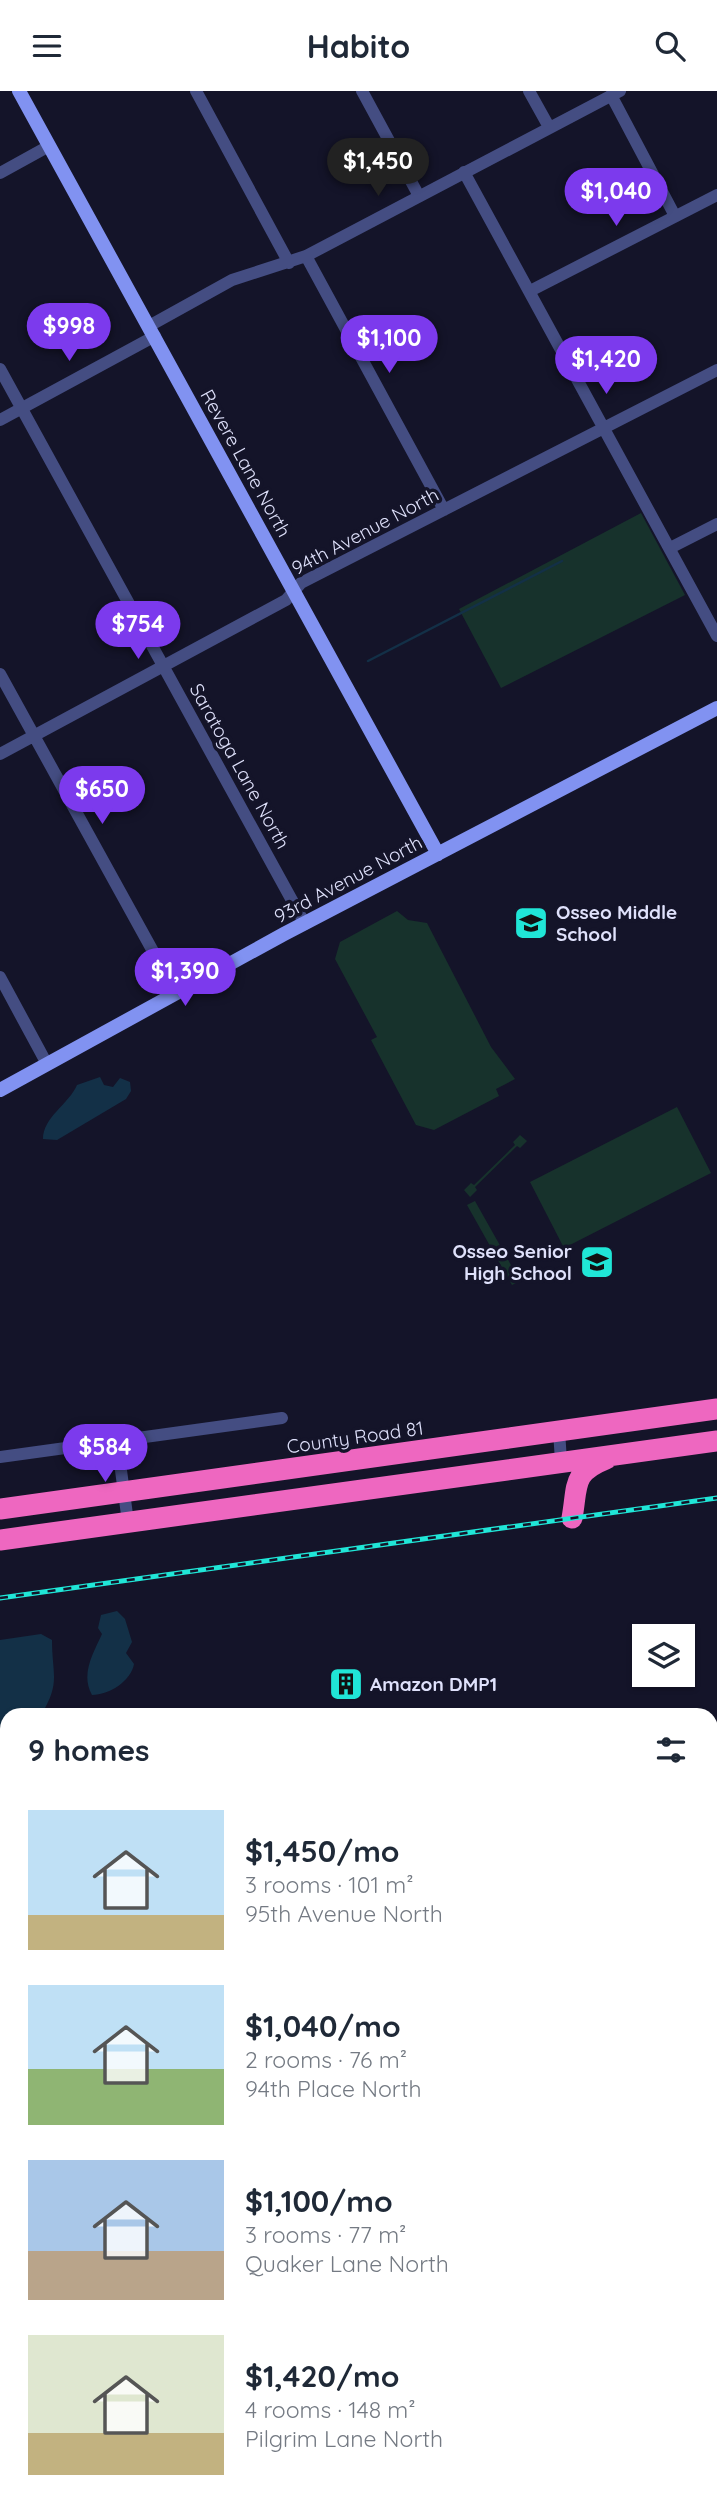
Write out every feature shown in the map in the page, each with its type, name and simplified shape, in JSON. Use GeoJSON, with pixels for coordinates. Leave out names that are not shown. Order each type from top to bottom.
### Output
{"type":"FeatureCollection","features":[{"type":"Feature","properties":{"kind":"highway","name":"County Road 81"},"geometry":{"type":"LineString","coordinates":[[0,1509],[717,1409]]}},
{"type":"Feature","properties":{"kind":"highway"},"geometry":{"type":"LineString","coordinates":[[0,1540],[717,1441]]}},
{"type":"Feature","properties":{"kind":"highway"},"geometry":{"type":"LineString","coordinates":[[561,1461],[566,1507],[572,1518],[577,1479],[594,1464],[617,1454]]}},
{"type":"Feature","properties":{"kind":"street","name":"Revere Lane North"},"geometry":{"type":"LineString","coordinates":[[19,91],[438,854]]}},
{"type":"Feature","properties":{"kind":"street"},"geometry":{"type":"LineString","coordinates":[[196,91],[289,263]]}},
{"type":"Feature","properties":{"kind":"street"},"geometry":{"type":"LineString","coordinates":[[362,91],[419,196]]}},
{"type":"Feature","properties":{"kind":"street"},"geometry":{"type":"LineString","coordinates":[[529,91],[549,127]]}},
{"type":"Feature","properties":{"kind":"street"},"geometry":{"type":"LineString","coordinates":[[0,420],[152,331],[232,280],[306,256],[615,93],[676,216]]}},
{"type":"Feature","properties":{"kind":"street"},"geometry":{"type":"LineString","coordinates":[[0,173],[49,146]]}},
{"type":"Feature","properties":{"kind":"street"},"geometry":{"type":"LineString","coordinates":[[464,172],[717,636]]}},
{"type":"Feature","properties":{"kind":"street"},"geometry":{"type":"LineString","coordinates":[[530,291],[717,195]]}},
{"type":"Feature","properties":{"kind":"street"},"geometry":{"type":"LineString","coordinates":[[306,256],[444,510]]}},
{"type":"Feature","properties":{"kind":"street","name":"Saratoga Lane North"},"geometry":{"type":"LineString","coordinates":[[0,369],[305,924]]}},
{"type":"Feature","properties":{"kind":"street","name":"94th Avenue North"},"geometry":{"type":"LineString","coordinates":[[0,754],[286,600],[301,583],[717,370]]}},
{"type":"Feature","properties":{"kind":"street"},"geometry":{"type":"LineString","coordinates":[[670,548],[717,524]]}},
{"type":"Feature","properties":{"kind":"street"},"geometry":{"type":"LineString","coordinates":[[0,674],[176,993]]}},
{"type":"Feature","properties":{"kind":"street","name":"93rd Avenue North"},"geometry":{"type":"LineString","coordinates":[[0,1090],[305,924],[717,708]]}},
{"type":"Feature","properties":{"kind":"street"},"geometry":{"type":"LineString","coordinates":[[0,977],[47,1064]]}},
{"type":"Feature","properties":{"kind":"street"},"geometry":{"type":"LineString","coordinates":[[0,1457],[282,1418]]}},
{"type":"Feature","properties":{"kind":"street"},"geometry":{"type":"LineString","coordinates":[[559,1431],[561,1461]]}},
{"type":"Feature","properties":{"kind":"street"},"geometry":{"type":"LineString","coordinates":[[117,1441],[128,1523]]}},
{"type":"Feature","properties":{"kind":"green space"},"geometry":{"type":"Polygon","coordinates":[[[641,513],[685,595],[501,688],[459,609],[641,513]]]}},
{"type":"Feature","properties":{"kind":"green space"},"geometry":{"type":"Polygon","coordinates":[[[397,911],[408,920],[427,923],[491,1047],[515,1079],[496,1089],[499,1096],[434,1130],[416,1125],[371,1040],[377,1037],[335,959],[340,942],[397,911]]]}},
{"type":"Feature","properties":{"kind":"green space"},"geometry":{"type":"Polygon","coordinates":[[[677,1107],[711,1173],[564,1248],[530,1182],[677,1107]]]}},
{"type":"Feature","properties":{"kind":"green space"},"geometry":{"type":"Polygon","coordinates":[[[520,1135],[527,1141],[520,1148],[517,1146],[475,1187],[477,1190],[470,1197],[464,1190],[471,1183],[474,1185],[515,1145],[513,1142],[520,1135]]]}},
{"type":"Feature","properties":{"kind":"green space"},"geometry":{"type":"Polygon","coordinates":[[[475,1201],[520,1281],[512,1285],[467,1205],[475,1201]]]}},
{"type":"Feature","properties":{"kind":"water"},"geometry":{"type":"Polygon","coordinates":[[[100,1077],[104,1085],[113,1087],[120,1078],[130,1082],[131,1091],[126,1099],[57,1140],[43,1139],[47,1124],[77,1085],[100,1077]]]}},
{"type":"Feature","properties":{"kind":"water"},"geometry":{"type":"Polygon","coordinates":[[[117,1611],[125,1619],[132,1642],[126,1653],[134,1664],[129,1676],[118,1686],[105,1693],[92,1695],[87,1679],[92,1656],[102,1634],[98,1628],[101,1615],[117,1611]]]}},
{"type":"Feature","properties":{"kind":"water"},"geometry":{"type":"Polygon","coordinates":[[[41,1634],[52,1640],[54,1678],[45,1708],[0,1708],[0,1640],[41,1634]]]}},
{"type":"Feature","properties":{"kind":"waterway"},"geometry":{"type":"LineString","coordinates":[[368,661],[562,561]]}},
{"type":"Feature","properties":{"kind":"railway"},"geometry":{"type":"LineString","coordinates":[[0,1598],[717,1498]]}},
{"type":"Feature","properties":{"kind":"place","name":"Osseo Middle School"},"geometry":{"type":"Point","coordinates":[531,923]}},
{"type":"Feature","properties":{"kind":"place","name":"Osseo Senior High School"},"geometry":{"type":"Point","coordinates":[597,1262]}},
{"type":"Feature","properties":{"kind":"place","name":"Amazon DMP1"},"geometry":{"type":"Point","coordinates":[346,1684]}}]}
